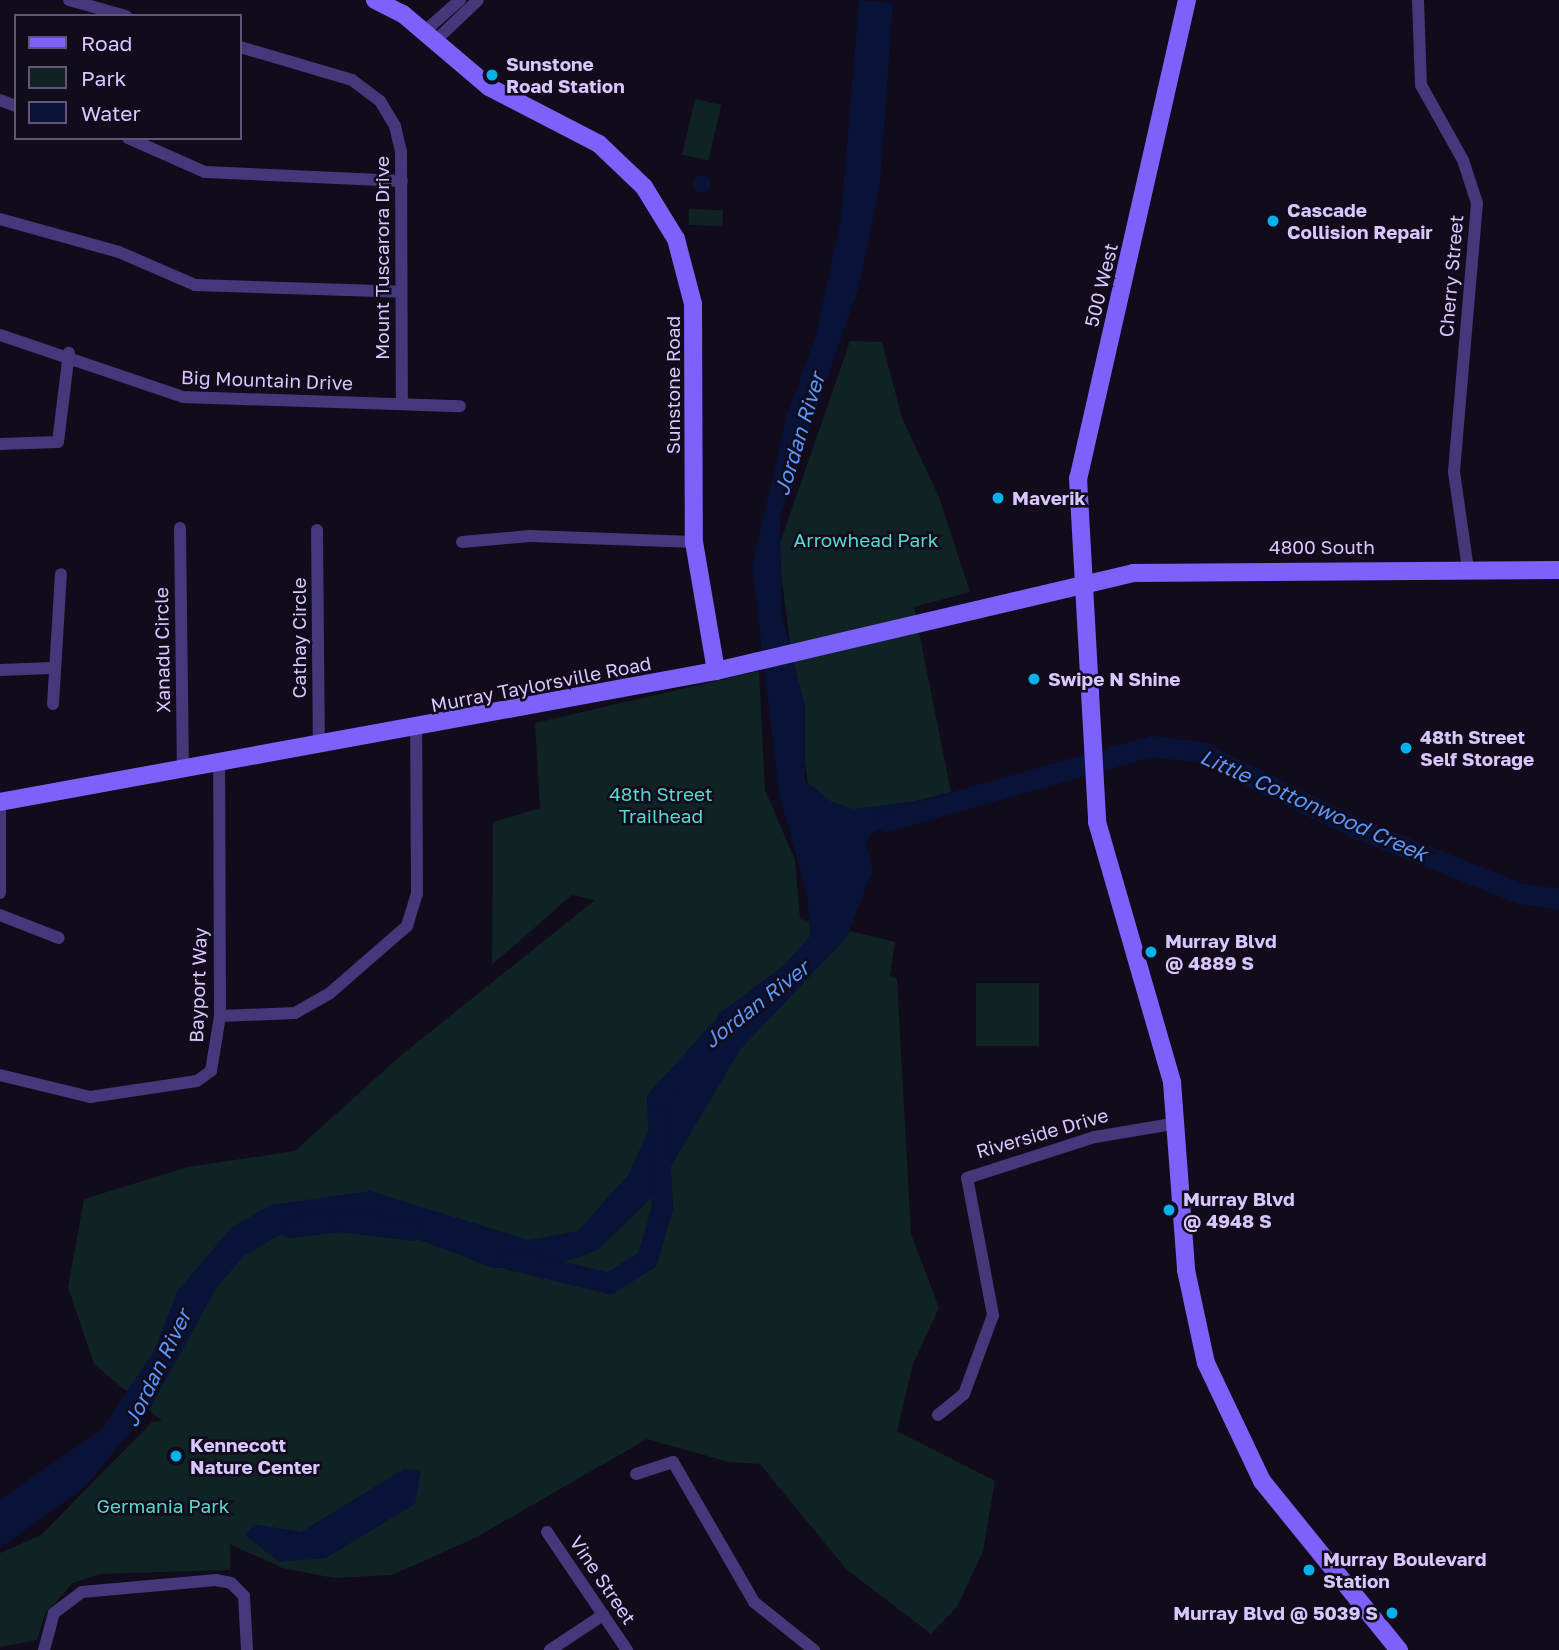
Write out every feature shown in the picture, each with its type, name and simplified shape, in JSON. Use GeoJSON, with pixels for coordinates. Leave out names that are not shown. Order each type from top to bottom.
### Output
{"type":"FeatureCollection","features":[{"type":"Feature","properties":{"kind":"street"},"geometry":{"type":"LineString","coordinates":[[69,0],[119,14]]}},
{"type":"Feature","properties":{"kind":"street","name":"Sunstone Road"},"geometry":{"type":"LineString","coordinates":[[375,0],[430,36],[489,88],[608,152],[644,187],[676,239],[693,304],[694,542],[716,671]]}},
{"type":"Feature","properties":{"kind":"street"},"geometry":{"type":"LineString","coordinates":[[430,36],[460,0]]}},
{"type":"Feature","properties":{"kind":"street"},"geometry":{"type":"LineString","coordinates":[[430,36],[478,0]]}},
{"type":"Feature","properties":{"kind":"street","name":"500 West"},"geometry":{"type":"LineString","coordinates":[[1187,0],[1078,478],[1093,772],[1103,853],[1150,994],[1178,1123],[1190,1297],[1221,1403],[1262,1481],[1297,1531],[1399,1650]]}},
{"type":"Feature","properties":{"kind":"street","name":"Cherry Street"},"geometry":{"type":"LineString","coordinates":[[1418,0],[1422,85],[1467,169],[1477,203],[1454,472],[1468,569]]}},
{"type":"Feature","properties":{"kind":"street","name":"Mount Tuscarora Drive"},"geometry":{"type":"LineString","coordinates":[[242,48],[341,76],[371,93],[399,138],[402,180],[402,404]]}},
{"type":"Feature","properties":{"kind":"street"},"geometry":{"type":"LineString","coordinates":[[132,140],[205,173],[402,180]]}},
{"type":"Feature","properties":{"kind":"street"},"geometry":{"type":"LineString","coordinates":[[0,219],[109,248],[195,285],[401,292]]}},
{"type":"Feature","properties":{"kind":"street","name":"Big Mountain Drive"},"geometry":{"type":"LineString","coordinates":[[0,335],[69,354],[183,397],[460,406]]}},
{"type":"Feature","properties":{"kind":"street"},"geometry":{"type":"LineString","coordinates":[[0,444],[58,442],[69,354]]}},
{"type":"Feature","properties":{"kind":"street","name":"Xanadu Circle"},"geometry":{"type":"LineString","coordinates":[[180,528],[183,771]]}},
{"type":"Feature","properties":{"kind":"street","name":"Cathay Circle"},"geometry":{"type":"LineString","coordinates":[[317,530],[319,746]]}},
{"type":"Feature","properties":{"kind":"street"},"geometry":{"type":"LineString","coordinates":[[461,542],[530,536],[694,542]]}},
{"type":"Feature","properties":{"kind":"street","name":"4800 South"},"geometry":{"type":"LineString","coordinates":[[1085,582],[1212,568],[1559,570]]}},
{"type":"Feature","properties":{"kind":"street"},"geometry":{"type":"LineString","coordinates":[[53,704],[51,668],[64,606],[61,574]]}},
{"type":"Feature","properties":{"kind":"street","name":"Murray Taylorsville Road"},"geometry":{"type":"LineString","coordinates":[[0,804],[416,730],[716,671],[1085,582]]}},
{"type":"Feature","properties":{"kind":"street"},"geometry":{"type":"LineString","coordinates":[[0,670],[51,668]]}},
{"type":"Feature","properties":{"kind":"street"},"geometry":{"type":"LineString","coordinates":[[220,1016],[295,1013],[330,993],[407,926],[417,894],[416,730]]}},
{"type":"Feature","properties":{"kind":"street","name":"Bayport Way"},"geometry":{"type":"LineString","coordinates":[[0,1075],[90,1097],[197,1081],[214,1062],[220,1016],[219,765]]}},
{"type":"Feature","properties":{"kind":"street"},"geometry":{"type":"LineString","coordinates":[[0,804],[0,893]]}},
{"type":"Feature","properties":{"kind":"street"},"geometry":{"type":"LineString","coordinates":[[0,915],[59,938]]}},
{"type":"Feature","properties":{"kind":"street","name":"Riverside Drive"},"geometry":{"type":"LineString","coordinates":[[938,1415],[964,1394],[993,1315],[967,1178],[1095,1137],[1178,1123]]}},
{"type":"Feature","properties":{"kind":"street"},"geometry":{"type":"LineString","coordinates":[[636,1474],[673,1462],[754,1602],[814,1650]]}},
{"type":"Feature","properties":{"kind":"street","name":"Vine Street"},"geometry":{"type":"LineString","coordinates":[[547,1532],[627,1650]]}},
{"type":"Feature","properties":{"kind":"street"},"geometry":{"type":"LineString","coordinates":[[44,1650],[54,1613],[82,1592],[226,1581],[247,1602],[247,1650]]}},
{"type":"Feature","properties":{"kind":"street"},"geometry":{"type":"LineString","coordinates":[[550,1650],[603,1615]]}},
{"type":"Feature","properties":{"kind":"green space"},"geometry":{"type":"Polygon","coordinates":[[[695,99],[721,105],[708,161],[682,155],[695,99]]]}},
{"type":"Feature","properties":{"kind":"green space"},"geometry":{"type":"Polygon","coordinates":[[[689,209],[723,210],[722,226],[688,225],[689,209]]]}},
{"type":"Feature","properties":{"kind":"green space","name":"Arrowhead Park"},"geometry":{"type":"Polygon","coordinates":[[[850,341],[882,342],[902,418],[939,497],[970,592],[914,607],[951,792],[872,812],[838,808],[808,784],[778,549],[850,341]]]}},
{"type":"Feature","properties":{"kind":"green space"},"geometry":{"type":"Polygon","coordinates":[[[759,671],[765,790],[795,860],[800,919],[895,942],[890,976],[897,979],[911,1234],[939,1308],[913,1364],[897,1431],[995,1481],[983,1551],[957,1607],[931,1634],[846,1569],[760,1464],[729,1462],[647,1439],[475,1538],[392,1575],[334,1578],[282,1568],[230,1544],[230,1570],[100,1574],[73,1583],[45,1614],[37,1640],[0,1647],[0,1553],[41,1535],[152,1422],[162,1421],[94,1364],[68,1287],[84,1199],[188,1167],[295,1151],[399,1057],[595,900],[572,895],[492,965],[493,822],[540,808],[535,723],[759,671]]]}},
{"type":"Feature","properties":{"kind":"green space"},"geometry":{"type":"Polygon","coordinates":[[[976,983],[1039,983],[1039,1046],[976,1046],[976,983]]]}},
{"type":"Feature","properties":{"kind":"water"},"geometry":{"type":"Polygon","coordinates":[[[859,0],[893,3],[880,184],[860,283],[780,517],[782,616],[805,706],[805,781],[832,802],[854,809],[948,797],[870,834],[866,845],[873,869],[847,937],[740,1050],[654,1195],[598,1250],[550,1267],[493,1268],[378,1224],[319,1223],[278,1236],[244,1256],[217,1287],[151,1407],[85,1487],[0,1548],[0,1499],[101,1430],[154,1351],[178,1290],[232,1227],[271,1205],[370,1191],[529,1240],[578,1231],[629,1174],[651,1124],[720,1013],[784,965],[810,936],[807,894],[779,794],[752,566],[787,415],[816,335],[841,217],[859,0]]]}},
{"type":"Feature","properties":{"kind":"water"},"geometry":{"type":"Polygon","coordinates":[[[702,175],[708,178],[711,184],[708,190],[702,193],[696,190],[693,184],[696,178],[702,175]]]}},
{"type":"Feature","properties":{"kind":"water"},"geometry":{"type":"Polygon","coordinates":[[[404,1469],[421,1470],[415,1504],[326,1558],[279,1562],[245,1535],[254,1524],[301,1532],[404,1469]]]}},
{"type":"Feature","properties":{"kind":"waterway","name":"Little Cottonwood Creek"},"geometry":{"type":"LineString","coordinates":[[886,821],[1151,746],[1201,752],[1354,827],[1519,893],[1559,899]]}},
{"type":"Feature","properties":{"kind":"waterway","name":"Jordan River"},"geometry":{"type":"LineString","coordinates":[[509,1259],[609,1283],[647,1259],[662,1207],[657,1099],[717,1032]]}},
{"type":"Feature","properties":{"kind":"waterway","name":"Jordan River"},"geometry":{"type":"LineString","coordinates":[[290,1227],[340,1221],[411,1230]]}},
{"type":"Feature","properties":{"kind":"place","name":"Sunstone Road Station"},"geometry":{"type":"Point","coordinates":[492,75]}},
{"type":"Feature","properties":{"kind":"place","name":"Cascade Collision Repair"},"geometry":{"type":"Point","coordinates":[1273,221]}},
{"type":"Feature","properties":{"kind":"place","name":"Maverik"},"geometry":{"type":"Point","coordinates":[998,498]}},
{"type":"Feature","properties":{"kind":"place","name":"Swipe N Shine"},"geometry":{"type":"Point","coordinates":[1034,679]}},
{"type":"Feature","properties":{"kind":"place","name":"48th Street Self Storage"},"geometry":{"type":"Point","coordinates":[1406,748]}},
{"type":"Feature","properties":{"kind":"place","name":"Murray Blvd @ 4889 S"},"geometry":{"type":"Point","coordinates":[1151,952]}},
{"type":"Feature","properties":{"kind":"place","name":"Murray Blvd @ 4948 S"},"geometry":{"type":"Point","coordinates":[1169,1210]}},
{"type":"Feature","properties":{"kind":"place","name":"Kennecott Nature Center"},"geometry":{"type":"Point","coordinates":[176,1456]}},
{"type":"Feature","properties":{"kind":"place","name":"Murray Boulevard Station"},"geometry":{"type":"Point","coordinates":[1309,1570]}},
{"type":"Feature","properties":{"kind":"place","name":"Murray Blvd @ 5039 S"},"geometry":{"type":"Point","coordinates":[1392,1613]}},
{"type":"Feature","properties":{"kind":"park label","name":"48th Street Trailhead"},"geometry":{"type":"Point","coordinates":[661,805]}},
{"type":"Feature","properties":{"kind":"park label","name":"Germania Park"},"geometry":{"type":"Point","coordinates":[163,1506]}}]}
